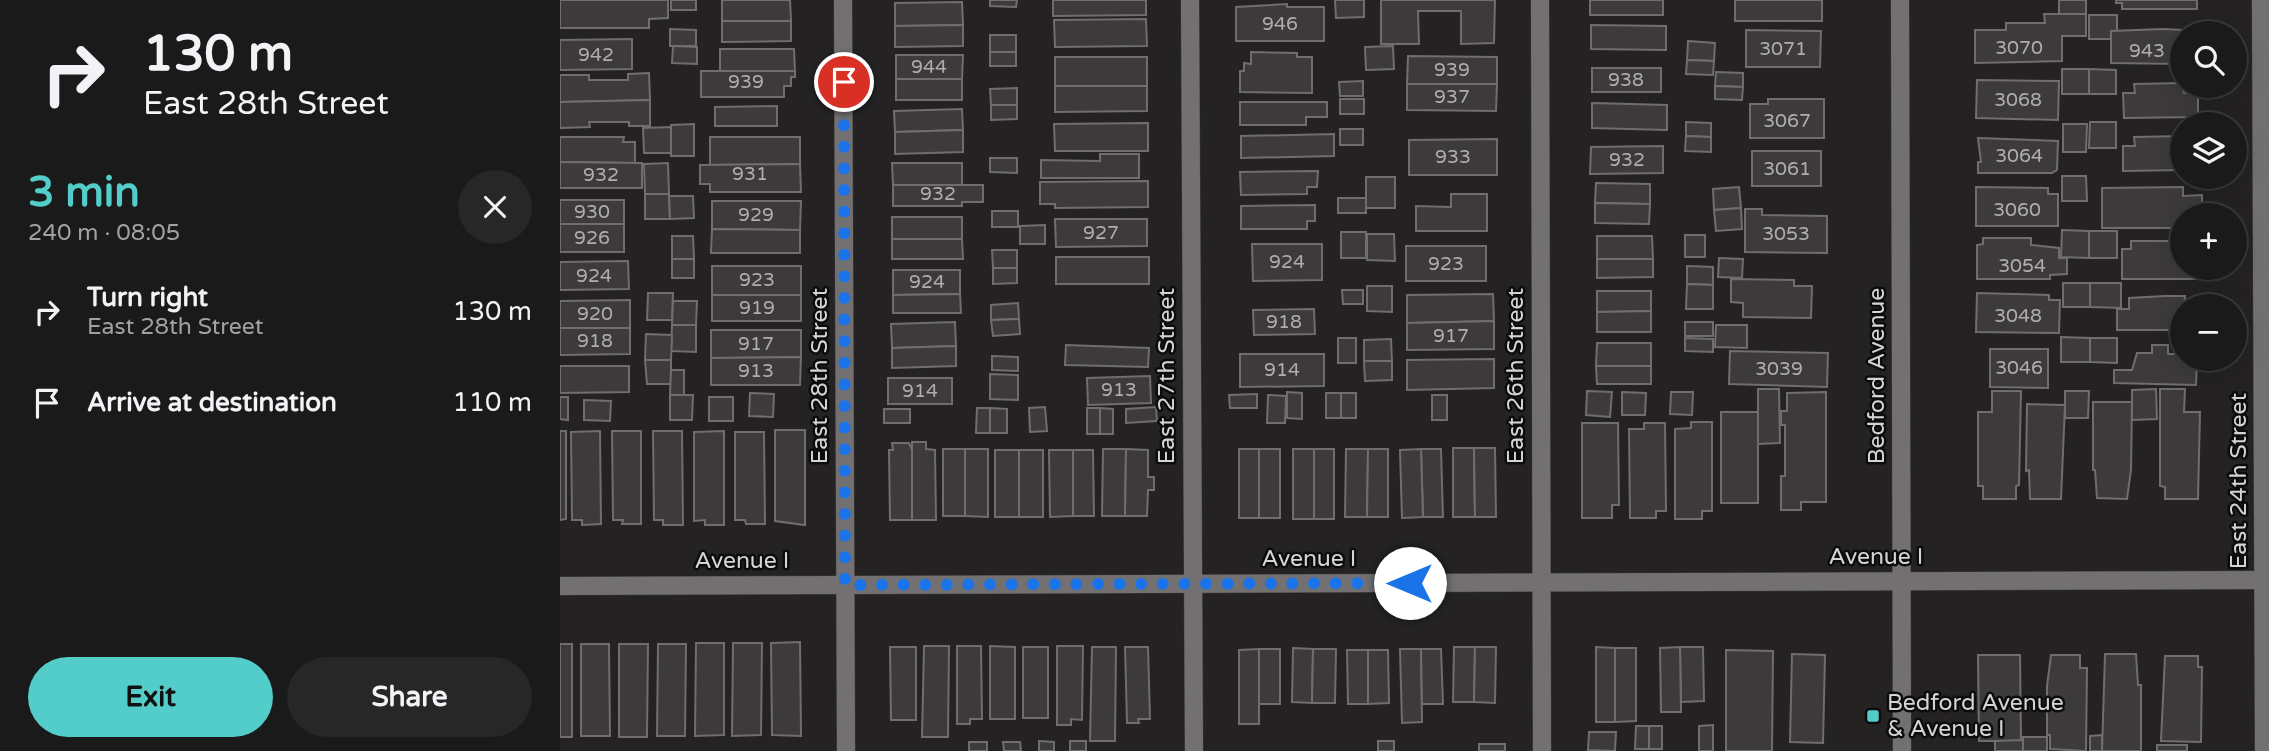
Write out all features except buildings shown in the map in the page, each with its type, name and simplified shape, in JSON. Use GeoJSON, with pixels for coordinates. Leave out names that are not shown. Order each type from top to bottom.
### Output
{"type":"FeatureCollection","features":[{"type":"Feature","properties":{"kind":"street","name":"East 28th Street"},"geometry":{"type":"LineString","coordinates":[[843,0],[846,751]]}},
{"type":"Feature","properties":{"kind":"street","name":"East 27th Street"},"geometry":{"type":"LineString","coordinates":[[1190,0],[1194,751]]}},
{"type":"Feature","properties":{"kind":"street","name":"East 26th Street"},"geometry":{"type":"LineString","coordinates":[[1540,0],[1542,751]]}},
{"type":"Feature","properties":{"kind":"street","name":"Bedford Avenue"},"geometry":{"type":"LineString","coordinates":[[1900,0],[1902,751]]}},
{"type":"Feature","properties":{"kind":"street","name":"East 24th Street"},"geometry":{"type":"LineString","coordinates":[[2261,0],[2266,580],[2264,751]]}},
{"type":"Feature","properties":{"kind":"street","name":"Avenue I"},"geometry":{"type":"LineString","coordinates":[[560,586],[2266,580]]}},
{"type":"Feature","properties":{"kind":"place","name":"Bedford Avenue & Avenue I"},"geometry":{"type":"Point","coordinates":[1873,716]}},
{"type":"Feature","properties":{"kind":"route"},"geometry":{"type":"LineString","coordinates":[[844,82],[845,585],[1410,583]]}}]}
